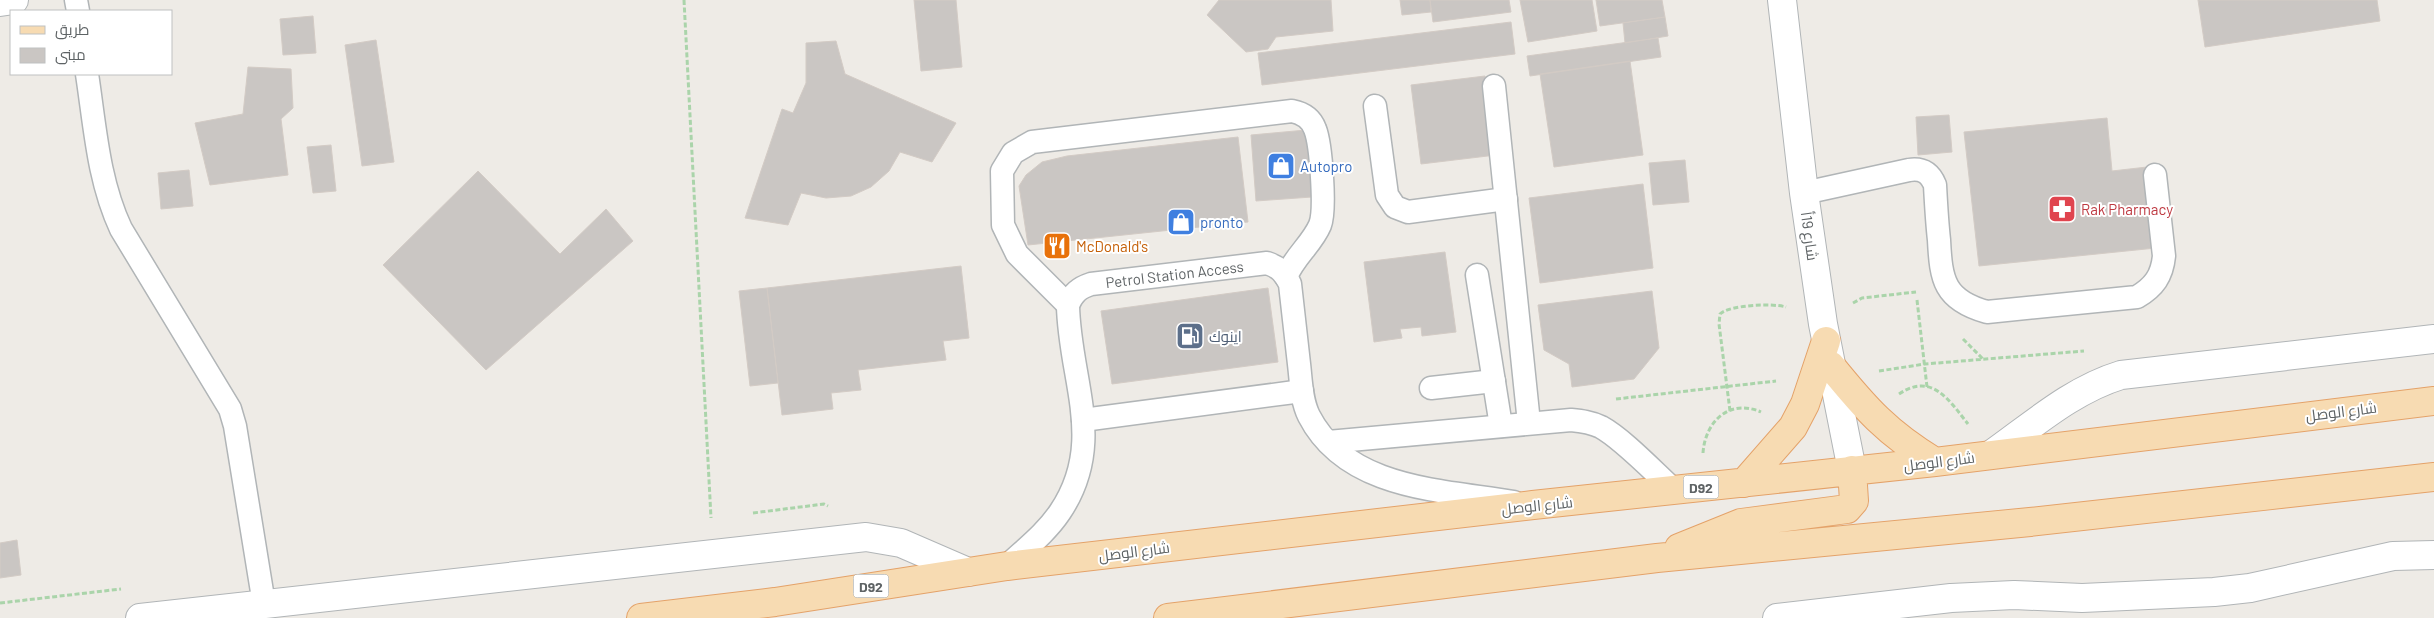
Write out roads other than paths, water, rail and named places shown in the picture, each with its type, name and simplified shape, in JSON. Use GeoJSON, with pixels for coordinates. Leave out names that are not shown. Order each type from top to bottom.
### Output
{"type":"FeatureCollection","features":[{"type":"Feature","properties":{"kind":"main road"},"geometry":{"type":"LineString","coordinates":[[1744,483],[1793,427],[1828,354]]}},
{"type":"Feature","properties":{"kind":"main road"},"geometry":{"type":"LineString","coordinates":[[1828,354],[1867,411],[1888,430],[1934,462]]}},
{"type":"Feature","properties":{"kind":"main road","name":"شارع الوصل"},"geometry":{"type":"LineString","coordinates":[[641,618],[764,610],[1006,566],[1532,505],[1934,462],[2434,401]]}},
{"type":"Feature","properties":{"kind":"main road"},"geometry":{"type":"LineString","coordinates":[[1657,558],[1741,523],[1847,509],[1854,501],[1852,470]]}},
{"type":"Feature","properties":{"kind":"main road"},"geometry":{"type":"LineString","coordinates":[[1168,618],[1657,558],[2030,522],[2434,477]]}},
{"type":"Feature","properties":{"kind":"street"},"geometry":{"type":"LineString","coordinates":[[0,2],[14,0]]}},
{"type":"Feature","properties":{"kind":"street","name":"شارع 19أ"},"geometry":{"type":"LineString","coordinates":[[1782,0],[1804,193],[1828,354],[1852,470]]}},
{"type":"Feature","properties":{"kind":"street"},"geometry":{"type":"LineString","coordinates":[[1992,454],[2071,398],[2103,381],[2121,375],[2434,339]]}},
{"type":"Feature","properties":{"kind":"street"},"geometry":{"type":"LineString","coordinates":[[140,618],[866,537],[900,543],[968,572]]}},
{"type":"Feature","properties":{"kind":"street"},"geometry":{"type":"LineString","coordinates":[[1777,618],[1951,598],[2014,595],[2082,598],[2214,592],[2250,588],[2393,556],[2434,555]]}},
{"type":"Feature","properties":{"kind":"lane"},"geometry":{"type":"LineString","coordinates":[[87,75],[104,185],[111,208],[121,229],[230,409],[235,426],[264,604]]}},
{"type":"Feature","properties":{"kind":"lane"},"geometry":{"type":"LineString","coordinates":[[1494,86],[1530,423]]}},
{"type":"Feature","properties":{"kind":"lane"},"geometry":{"type":"LineString","coordinates":[[1375,106],[1387,195],[1395,207],[1408,212],[1506,198]]}},
{"type":"Feature","properties":{"kind":"lane"},"geometry":{"type":"LineString","coordinates":[[1006,566],[1043,532],[1059,514],[1072,491],[1081,468],[1084,446],[1083,420],[1068,305],[1018,254],[1003,225],[1002,171],[1013,153],[1032,142],[1292,111],[1307,117],[1316,130],[1324,203],[1319,228],[1295,260],[1286,277],[1290,284],[1302,391],[1309,415],[1328,442],[1360,467],[1398,482],[1532,505]]}},
{"type":"Feature","properties":{"kind":"lane"},"geometry":{"type":"LineString","coordinates":[[1804,193],[1910,170],[1919,169],[1926,172],[1932,177],[1935,186],[1940,271],[1947,286],[1959,300],[1972,308],[1987,312],[2137,297],[2149,290],[2158,280],[2163,269],[2164,256],[2155,175]]}},
{"type":"Feature","properties":{"kind":"lane","name":"Petrol Station Access"},"geometry":{"type":"LineString","coordinates":[[1068,305],[1071,296],[1078,290],[1091,284],[1267,263],[1282,270],[1286,277]]}},
{"type":"Feature","properties":{"kind":"lane"},"geometry":{"type":"LineString","coordinates":[[1477,275],[1501,426]]}},
{"type":"Feature","properties":{"kind":"lane"},"geometry":{"type":"LineString","coordinates":[[1431,388],[1494,381]]}},
{"type":"Feature","properties":{"kind":"lane"},"geometry":{"type":"LineString","coordinates":[[1083,420],[1302,391]]}},
{"type":"Feature","properties":{"kind":"lane"},"geometry":{"type":"LineString","coordinates":[[1328,442],[1530,423],[1571,420],[1591,422],[1601,427],[1675,491]]}},
{"type":"Feature","properties":{"kind":"place","name":"Autopro"},"geometry":{"type":"Point","coordinates":[1281,166]}},
{"type":"Feature","properties":{"kind":"place","name":"Rak Pharmacy"},"geometry":{"type":"Point","coordinates":[2062,209]}},
{"type":"Feature","properties":{"kind":"place","name":"pronto"},"geometry":{"type":"Point","coordinates":[1181,222]}},
{"type":"Feature","properties":{"kind":"place","name":"McDonald's"},"geometry":{"type":"Point","coordinates":[1057,246]}},
{"type":"Feature","properties":{"kind":"place","name":"اينوك"},"geometry":{"type":"Point","coordinates":[1190,336]}}]}
